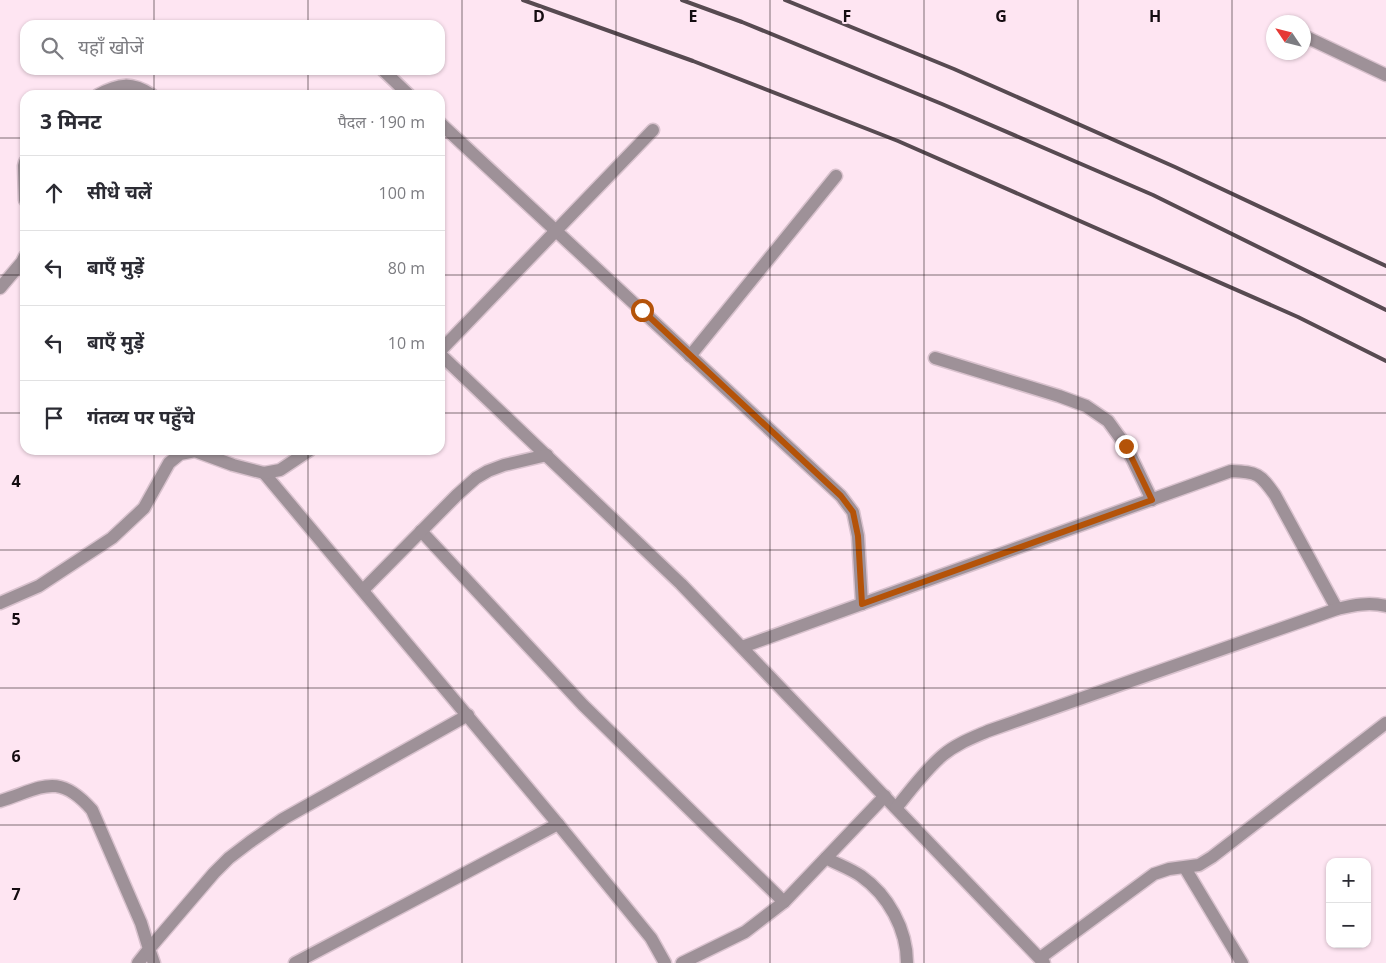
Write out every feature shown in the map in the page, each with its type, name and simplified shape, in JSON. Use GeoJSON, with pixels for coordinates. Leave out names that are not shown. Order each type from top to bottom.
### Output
{"type":"FeatureCollection","features":[{"type":"Feature","properties":{"kind":"street"},"geometry":{"type":"LineString","coordinates":[[1311,39],[1386,75]]}},
{"type":"Feature","properties":{"kind":"street"},"geometry":{"type":"LineString","coordinates":[[388,75],[404,90]]}},
{"type":"Feature","properties":{"kind":"street"},"geometry":{"type":"LineString","coordinates":[[110,90],[123,85],[140,87],[144,90]]}},
{"type":"Feature","properties":{"kind":"street"},"geometry":{"type":"LineString","coordinates":[[445,128],[841,496],[853,512],[858,536],[862,604]]}},
{"type":"Feature","properties":{"kind":"street"},"geometry":{"type":"LineString","coordinates":[[445,347],[653,130]]}},
{"type":"Feature","properties":{"kind":"street"},"geometry":{"type":"LineString","coordinates":[[690,356],[836,176]]}},
{"type":"Feature","properties":{"kind":"street"},"geometry":{"type":"LineString","coordinates":[[0,288],[20,264]]}},
{"type":"Feature","properties":{"kind":"street"},"geometry":{"type":"LineString","coordinates":[[445,357],[681,584],[1042,961],[1154,874],[1169,869],[1199,865],[1212,857],[1386,723]]}},
{"type":"Feature","properties":{"kind":"street"},"geometry":{"type":"LineString","coordinates":[[935,358],[1086,406],[1108,421],[1126,446],[1152,500]]}},
{"type":"Feature","properties":{"kind":"street"},"geometry":{"type":"LineString","coordinates":[[0,604],[39,586],[112,538],[144,508],[169,463],[179,455]]}},
{"type":"Feature","properties":{"kind":"street"},"geometry":{"type":"LineString","coordinates":[[206,455],[233,465],[264,473],[280,470],[302,455]]}},
{"type":"Feature","properties":{"kind":"street"},"geometry":{"type":"LineString","coordinates":[[363,590],[476,478],[488,471],[547,455]]}},
{"type":"Feature","properties":{"kind":"street"},"geometry":{"type":"LineString","coordinates":[[742,646],[1230,471],[1248,472],[1262,478],[1275,495],[1337,609]]}},
{"type":"Feature","properties":{"kind":"street"},"geometry":{"type":"LineString","coordinates":[[264,473],[558,824],[651,938],[665,963]]}},
{"type":"Feature","properties":{"kind":"street"},"geometry":{"type":"LineString","coordinates":[[421,531],[583,705],[784,902]]}},
{"type":"Feature","properties":{"kind":"street"},"geometry":{"type":"LineString","coordinates":[[896,808],[944,754],[963,742],[988,731],[1337,609],[1359,604],[1386,606]]}},
{"type":"Feature","properties":{"kind":"street"},"geometry":{"type":"LineString","coordinates":[[138,963],[228,858],[284,820],[468,715]]}},
{"type":"Feature","properties":{"kind":"street"},"geometry":{"type":"LineString","coordinates":[[0,801],[52,784],[67,788],[82,798],[92,810],[141,923],[154,963]]}},
{"type":"Feature","properties":{"kind":"street"},"geometry":{"type":"LineString","coordinates":[[682,963],[745,932],[784,902],[885,796]]}},
{"type":"Feature","properties":{"kind":"street"},"geometry":{"type":"LineString","coordinates":[[295,963],[558,824]]}},
{"type":"Feature","properties":{"kind":"street"},"geometry":{"type":"LineString","coordinates":[[826,858],[860,876],[884,897],[900,926],[907,963]]}},
{"type":"Feature","properties":{"kind":"street"},"geometry":{"type":"LineString","coordinates":[[1185,868],[1242,963]]}},
{"type":"Feature","properties":{"kind":"railway"},"geometry":{"type":"LineString","coordinates":[[523,0],[693,61],[898,141],[1298,317],[1386,361]]}},
{"type":"Feature","properties":{"kind":"railway"},"geometry":{"type":"LineString","coordinates":[[682,0],[742,22],[942,104],[1153,195],[1386,310]]}},
{"type":"Feature","properties":{"kind":"railway"},"geometry":{"type":"LineString","coordinates":[[785,0],[954,69],[1175,167],[1386,266]]}},
{"type":"Feature","properties":{"kind":"route"},"geometry":{"type":"LineString","coordinates":[[642,310],[841,496],[853,512],[858,536],[862,604],[1152,500],[1126,446]]}}]}
